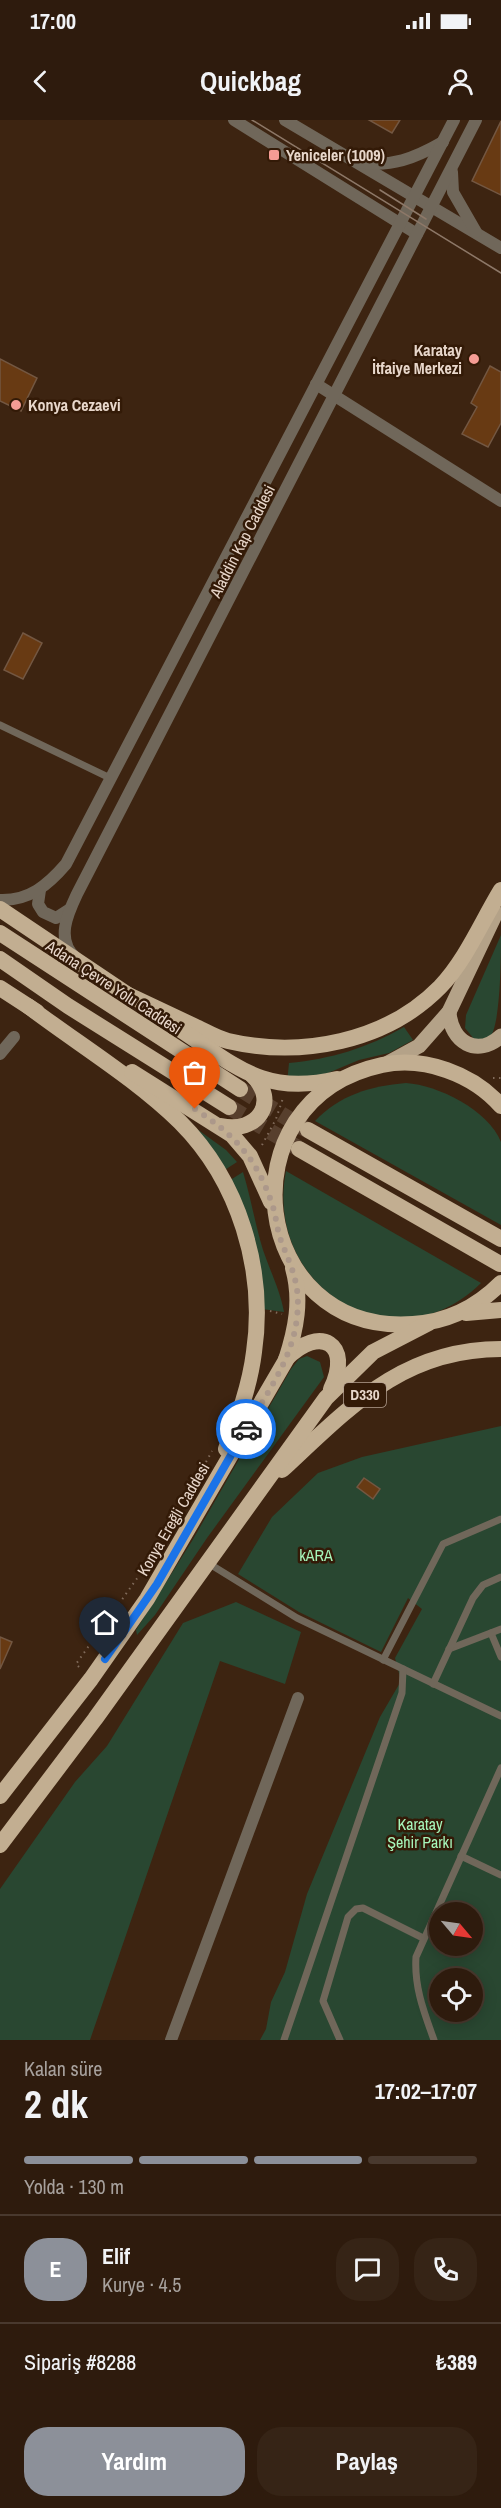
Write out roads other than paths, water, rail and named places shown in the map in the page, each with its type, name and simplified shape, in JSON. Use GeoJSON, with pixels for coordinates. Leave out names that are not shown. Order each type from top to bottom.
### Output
{"type":"FeatureCollection","features":[{"type":"Feature","properties":{"kind":"highway"},"geometry":{"type":"LineString","coordinates":[[124,993],[225,1041],[273,1048],[309,1047],[351,1039],[397,1019],[440,987],[459,961],[501,890]]}},
{"type":"Feature","properties":{"kind":"highway"},"geometry":{"type":"LineString","coordinates":[[0,909],[92,972],[249,1073],[285,1085],[321,1083],[385,1064],[418,1064],[458,1074],[480,1087],[501,1106]]}},
{"type":"Feature","properties":{"kind":"highway","name":"Adana Çevre Yolu Caddesi"},"geometry":{"type":"LineString","coordinates":[[0,933],[240,1089]]}},
{"type":"Feature","properties":{"kind":"highway"},"geometry":{"type":"LineString","coordinates":[[0,959],[68,1006],[229,1107]]}},
{"type":"Feature","properties":{"kind":"highway"},"geometry":{"type":"LineString","coordinates":[[0,988],[220,1126],[250,1156],[274,1208],[280,1237],[292,1264],[312,1288],[347,1312],[366,1320],[397,1326],[429,1323]]}},
{"type":"Feature","properties":{"kind":"highway"},"geometry":{"type":"LineString","coordinates":[[28,1006],[141,1090],[181,1124],[220,1176],[244,1228],[257,1289],[254,1354],[247,1387],[211,1491]]}},
{"type":"Feature","properties":{"kind":"highway"},"geometry":{"type":"LineString","coordinates":[[220,1126],[232,1128],[250,1125],[264,1107],[263,1088],[249,1073]]}},
{"type":"Feature","properties":{"kind":"highway"},"geometry":{"type":"LineString","coordinates":[[274,1208],[276,1168],[289,1131],[314,1100],[346,1077]]}},
{"type":"Feature","properties":{"kind":"highway"},"geometry":{"type":"LineString","coordinates":[[308,1130],[501,1239]]}},
{"type":"Feature","properties":{"kind":"highway"},"geometry":{"type":"LineString","coordinates":[[299,1149],[500,1264]]}},
{"type":"Feature","properties":{"kind":"highway","name":"Konya Ereğli Caddesi"},"geometry":{"type":"LineString","coordinates":[[1,1793],[91,1679],[147,1599],[286,1360],[297,1318],[297,1282],[292,1264]]}},
{"type":"Feature","properties":{"kind":"highway"},"geometry":{"type":"LineString","coordinates":[[456,1315],[481,1300],[501,1283]]}},
{"type":"Feature","properties":{"kind":"highway"},"geometry":{"type":"LineString","coordinates":[[257,1492],[326,1398],[373,1352],[429,1323],[456,1315],[501,1310]]}},
{"type":"Feature","properties":{"kind":"highway"},"geometry":{"type":"LineString","coordinates":[[286,1360],[298,1347],[309,1341],[320,1341],[336,1350],[339,1360],[338,1372],[326,1398]]}},
{"type":"Feature","properties":{"kind":"highway","name":"D330"},"geometry":{"type":"LineString","coordinates":[[0,1845],[95,1719],[257,1492],[361,1398],[384,1381],[420,1365],[453,1356],[501,1349]]}},
{"type":"Feature","properties":{"kind":"main road"},"geometry":{"type":"LineString","coordinates":[[385,1064],[418,1046],[450,1012],[501,902]]}},
{"type":"Feature","properties":{"kind":"main road"},"geometry":{"type":"LineString","coordinates":[[450,1012],[450,1027],[459,1040],[480,1046],[492,1044],[501,1036]]}},
{"type":"Feature","properties":{"kind":"street"},"geometry":{"type":"LineString","coordinates":[[234,120],[417,234]]}},
{"type":"Feature","properties":{"kind":"street"},"geometry":{"type":"LineString","coordinates":[[285,120],[348,160],[501,248]]}},
{"type":"Feature","properties":{"kind":"street","name":"Aladdin Kap Caddesi"},"geometry":{"type":"LineString","coordinates":[[39,890],[66,864],[454,120]]}},
{"type":"Feature","properties":{"kind":"street","name":"Aladdin Kap Caddesi"},"geometry":{"type":"LineString","coordinates":[[92,972],[70,953],[64,924],[70,909],[476,120]]}},
{"type":"Feature","properties":{"kind":"street"},"geometry":{"type":"LineString","coordinates":[[348,160],[390,164],[410,160],[443,142]]}},
{"type":"Feature","properties":{"kind":"street"},"geometry":{"type":"LineString","coordinates":[[454,165],[451,178],[453,192],[479,236]]}},
{"type":"Feature","properties":{"kind":"street"},"geometry":{"type":"LineString","coordinates":[[316,384],[501,501]]}},
{"type":"Feature","properties":{"kind":"street"},"geometry":{"type":"LineString","coordinates":[[0,900],[22,898],[39,890],[38,904],[50,916],[56,918],[70,909]]}},
{"type":"Feature","properties":{"kind":"street"},"geometry":{"type":"LineString","coordinates":[[0,1054],[14,1037]]}},
{"type":"Feature","properties":{"kind":"street"},"geometry":{"type":"LineString","coordinates":[[171,2040],[298,1698]]}},
{"type":"Feature","properties":{"kind":"lane"},"geometry":{"type":"LineString","coordinates":[[0,725],[110,778]]}},
{"type":"Feature","properties":{"kind":"lane"},"geometry":{"type":"LineString","coordinates":[[383,1660],[443,1544],[501,1519]]}},
{"type":"Feature","properties":{"kind":"lane"},"geometry":{"type":"LineString","coordinates":[[206,1562],[297,1618],[501,1716]]}},
{"type":"Feature","properties":{"kind":"lane"},"geometry":{"type":"LineString","coordinates":[[433,1684],[473,1598],[483,1585],[501,1577]]}},
{"type":"Feature","properties":{"kind":"lane"},"geometry":{"type":"LineString","coordinates":[[449,1649],[501,1629]]}},
{"type":"Feature","properties":{"kind":"lane"},"geometry":{"type":"LineString","coordinates":[[491,1633],[501,1657]]}},
{"type":"Feature","properties":{"kind":"lane"},"geometry":{"type":"LineString","coordinates":[[285,2040],[402,1693],[403,1669]]}},
{"type":"Feature","properties":{"kind":"lane"},"geometry":{"type":"LineString","coordinates":[[434,2040],[421,2005],[414,1977],[416,1957],[501,1768]]}},
{"type":"Feature","properties":{"kind":"lane"},"geometry":{"type":"LineString","coordinates":[[461,1856],[501,1875]]}},
{"type":"Feature","properties":{"kind":"lane"},"geometry":{"type":"LineString","coordinates":[[340,2040],[323,2001],[348,1917],[356,1909],[363,1908],[423,1938]]}},
{"type":"Feature","properties":{"kind":"tunnel"},"geometry":{"type":"LineString","coordinates":[[240,1089],[307,1130]]}},
{"type":"Feature","properties":{"kind":"tunnel"},"geometry":{"type":"LineString","coordinates":[[229,1107],[298,1148]]}},
{"type":"Feature","properties":{"kind":"tram line"},"geometry":{"type":"LineString","coordinates":[[252,120],[501,273]]}},
{"type":"Feature","properties":{"kind":"tram line"},"geometry":{"type":"LineString","coordinates":[[380,190],[426,219]]}},
{"type":"Feature","properties":{"kind":"place","name":"Yeniceler (1009)"},"geometry":{"type":"Point","coordinates":[274,155]}},
{"type":"Feature","properties":{"kind":"place","name":"Karatay İtfaiye Merkezi"},"geometry":{"type":"Point","coordinates":[474,359]}},
{"type":"Feature","properties":{"kind":"place","name":"Konya Cezaevi"},"geometry":{"type":"Point","coordinates":[16,405]}},
{"type":"Feature","properties":{"kind":"park label","name":"kARA"},"geometry":{"type":"Point","coordinates":[316,1555]}},
{"type":"Feature","properties":{"kind":"park label","name":"Karatay Şehir Parkı"},"geometry":{"type":"Point","coordinates":[420,1833]}}]}
